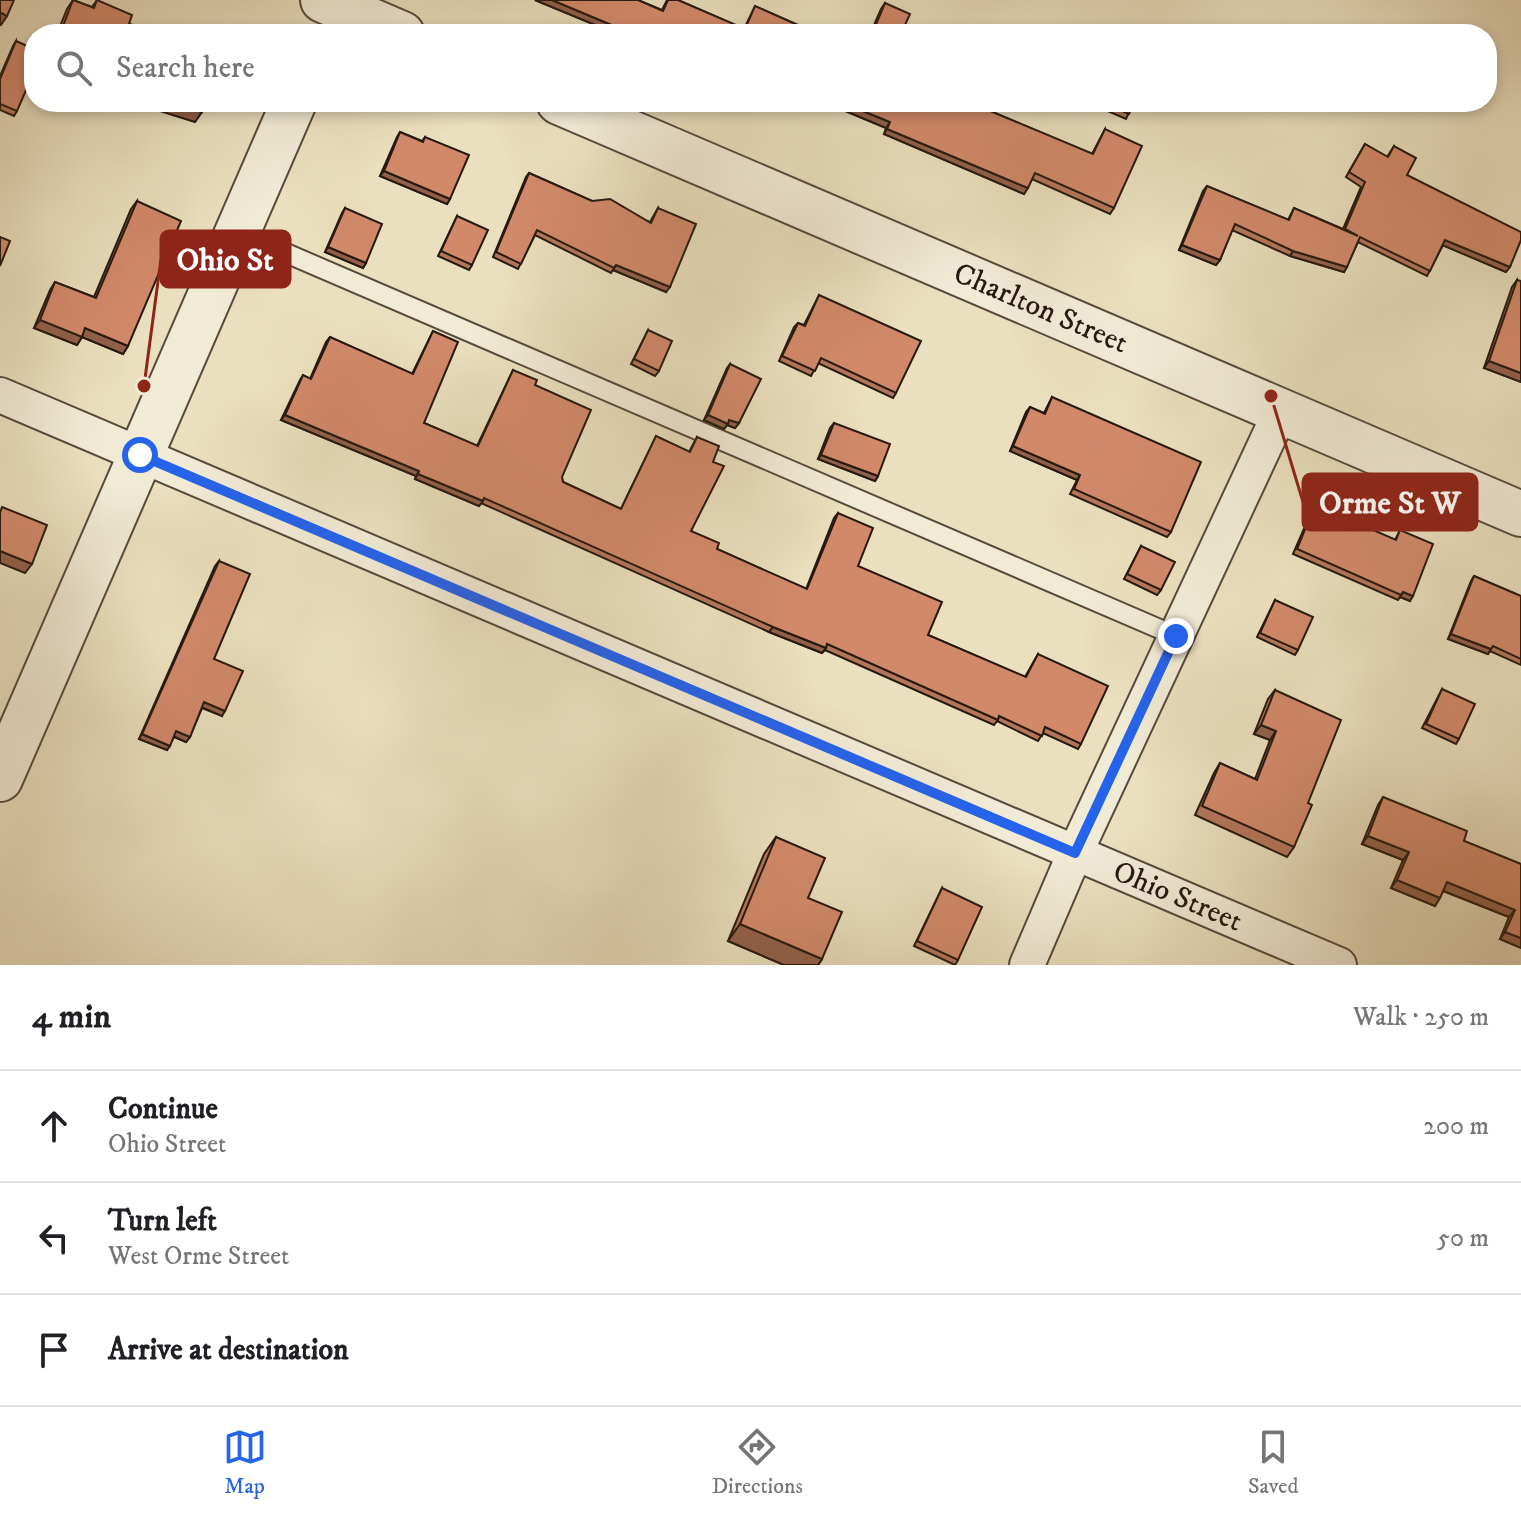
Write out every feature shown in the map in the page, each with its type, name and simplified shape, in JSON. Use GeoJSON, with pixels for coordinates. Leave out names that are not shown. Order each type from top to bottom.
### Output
{"type":"FeatureCollection","features":[{"type":"Feature","properties":{"kind":"street"},"geometry":{"type":"LineString","coordinates":[[330,10],[372,24]]}},
{"type":"Feature","properties":{"kind":"street"},"geometry":{"type":"LineString","coordinates":[[0,779],[290,112]]}},
{"type":"Feature","properties":{"kind":"street","name":"Charlton Street"},"geometry":{"type":"LineString","coordinates":[[582,112],[1521,514]]}},
{"type":"Feature","properties":{"kind":"street","name":"Ohio Street"},"geometry":{"type":"LineString","coordinates":[[0,395],[1339,965]]}},
{"type":"Feature","properties":{"kind":"street"},"geometry":{"type":"LineString","coordinates":[[1027,965],[1075,853],[1280,413]]}},
{"type":"Feature","properties":{"kind":"lane"},"geometry":{"type":"LineString","coordinates":[[237,232],[1176,636]]}},
{"type":"Feature","properties":{"kind":"building"},"geometry":{"type":"Polygon","coordinates":[[[0,0],[14,0],[7,16],[0,12],[0,0]]]}},
{"type":"Feature","properties":{"kind":"building"},"geometry":{"type":"Polygon","coordinates":[[[73,0],[94,8],[97,0],[132,15],[129,24],[64,24],[73,0]]]}},
{"type":"Feature","properties":{"kind":"building"},"geometry":{"type":"Polygon","coordinates":[[[552,0],[638,0],[663,11],[668,0],[678,0],[733,24],[609,24],[552,0]]]}},
{"type":"Feature","properties":{"kind":"building"},"geometry":{"type":"Polygon","coordinates":[[[885,3],[910,14],[906,24],[876,24],[885,3]]]}},
{"type":"Feature","properties":{"kind":"building"},"geometry":{"type":"Polygon","coordinates":[[[755,6],[796,24],[747,24],[755,6]]]}},
{"type":"Feature","properties":{"kind":"building"},"geometry":{"type":"Polygon","coordinates":[[[16,41],[24,45],[24,95],[17,111],[0,104],[0,79],[16,41]]]}},
{"type":"Feature","properties":{"kind":"building"},"geometry":{"type":"Polygon","coordinates":[[[866,112],[993,112],[1093,154],[1105,129],[1142,146],[1114,208],[1035,173],[1028,188],[887,129],[890,122],[866,112]]]}},
{"type":"Feature","properties":{"kind":"building"},"geometry":{"type":"Polygon","coordinates":[[[400,132],[423,142],[425,137],[469,155],[450,199],[384,171],[400,132]]]}},
{"type":"Feature","properties":{"kind":"building"},"geometry":{"type":"Polygon","coordinates":[[[1365,144],[1388,157],[1394,146],[1416,158],[1407,175],[1521,232],[1510,267],[1445,240],[1430,271],[1360,237],[1347,267],[1293,251],[1235,224],[1220,260],[1182,245],[1207,186],[1289,220],[1294,208],[1358,236],[1345,229],[1365,182],[1349,172],[1365,144]]]}},
{"type":"Feature","properties":{"kind":"building"},"geometry":{"type":"Polygon","coordinates":[[[529,173],[592,201],[610,199],[651,223],[658,208],[696,224],[670,287],[616,265],[614,268],[537,230],[521,264],[496,252],[529,173]]]}},
{"type":"Feature","properties":{"kind":"building"},"geometry":{"type":"Polygon","coordinates":[[[137,201],[181,221],[128,346],[85,328],[82,337],[40,320],[55,282],[96,298],[137,201]]]}},
{"type":"Feature","properties":{"kind":"building"},"geometry":{"type":"Polygon","coordinates":[[[345,208],[382,224],[366,263],[328,247],[345,208]]]}},
{"type":"Feature","properties":{"kind":"building"},"geometry":{"type":"Polygon","coordinates":[[[457,216],[488,230],[472,265],[441,251],[457,216]]]}},
{"type":"Feature","properties":{"kind":"building"},"geometry":{"type":"Polygon","coordinates":[[[0,237],[10,241],[0,266],[0,237]]]}},
{"type":"Feature","properties":{"kind":"building"},"geometry":{"type":"Polygon","coordinates":[[[1517,280],[1521,281],[1521,373],[1489,361],[1517,280]]]}},
{"type":"Feature","properties":{"kind":"building"},"geometry":{"type":"Polygon","coordinates":[[[819,295],[921,341],[896,393],[821,358],[815,371],[782,356],[798,323],[805,326],[819,295]]]}},
{"type":"Feature","properties":{"kind":"building"},"geometry":{"type":"Polygon","coordinates":[[[648,330],[672,341],[659,371],[634,359],[648,330]]]}},
{"type":"Feature","properties":{"kind":"building"},"geometry":{"type":"Polygon","coordinates":[[[433,331],[458,342],[424,423],[478,446],[513,370],[537,380],[535,385],[591,410],[562,477],[563,482],[621,509],[656,436],[690,452],[697,437],[719,446],[713,462],[724,466],[691,531],[719,543],[717,549],[807,589],[838,513],[873,528],[858,566],[942,602],[928,635],[1026,677],[1038,654],[1108,686],[1081,744],[1045,727],[1042,736],[999,716],[998,720],[827,644],[826,648],[773,627],[484,498],[483,501],[418,474],[419,471],[285,415],[303,375],[311,379],[330,337],[413,374],[433,331]]]}},
{"type":"Feature","properties":{"kind":"building"},"geometry":{"type":"Polygon","coordinates":[[[730,364],[761,379],[739,423],[729,420],[728,424],[708,415],[730,364]]]}},
{"type":"Feature","properties":{"kind":"building"},"geometry":{"type":"Polygon","coordinates":[[[1052,397],[1201,462],[1171,532],[1074,489],[1080,475],[1013,446],[1030,407],[1045,414],[1052,397]]]}},
{"type":"Feature","properties":{"kind":"building"},"geometry":{"type":"Polygon","coordinates":[[[834,423],[890,444],[878,476],[821,455],[834,423]]]}},
{"type":"Feature","properties":{"kind":"building"},"geometry":{"type":"Polygon","coordinates":[[[1315,505],[1396,540],[1400,530],[1433,544],[1413,596],[1403,592],[1401,595],[1297,549],[1315,505]]]}},
{"type":"Feature","properties":{"kind":"building"},"geometry":{"type":"Polygon","coordinates":[[[2,507],[47,525],[32,564],[0,551],[2,507]]]}},
{"type":"Feature","properties":{"kind":"building"},"geometry":{"type":"Polygon","coordinates":[[[1141,546],[1175,562],[1161,590],[1127,574],[1141,546]]]}},
{"type":"Feature","properties":{"kind":"building"},"geometry":{"type":"Polygon","coordinates":[[[219,561],[250,574],[214,659],[243,671],[225,711],[204,702],[190,737],[176,731],[170,746],[142,734],[219,561]]]}},
{"type":"Feature","properties":{"kind":"building"},"geometry":{"type":"Polygon","coordinates":[[[1474,576],[1521,596],[1521,659],[1493,646],[1491,649],[1451,634],[1474,576]]]}},
{"type":"Feature","properties":{"kind":"building"},"geometry":{"type":"Polygon","coordinates":[[[1275,600],[1313,617],[1298,650],[1260,633],[1275,600]]]}},
{"type":"Feature","properties":{"kind":"building"},"geometry":{"type":"Polygon","coordinates":[[[1442,689],[1475,704],[1459,739],[1426,724],[1442,689]]]}},
{"type":"Feature","properties":{"kind":"building"},"geometry":{"type":"Polygon","coordinates":[[[1275,690],[1341,720],[1294,847],[1202,806],[1220,763],[1257,780],[1276,731],[1261,725],[1275,690]]]}},
{"type":"Feature","properties":{"kind":"building"},"geometry":{"type":"Polygon","coordinates":[[[1383,797],[1467,831],[1464,841],[1521,864],[1521,938],[1505,932],[1515,910],[1447,882],[1440,898],[1397,880],[1409,852],[1368,836],[1383,797]]]}},
{"type":"Feature","properties":{"kind":"building"},"geometry":{"type":"Polygon","coordinates":[[[776,837],[825,858],[808,898],[842,912],[822,959],[740,924],[776,837]]]}},
{"type":"Feature","properties":{"kind":"building"},"geometry":{"type":"Polygon","coordinates":[[[942,888],[982,907],[958,960],[917,941],[942,888]]]}},
{"type":"Feature","properties":{"kind":"place","name":"Ohio St"},"geometry":{"type":"Point","coordinates":[144,386]}},
{"type":"Feature","properties":{"kind":"place","name":"Orme St W"},"geometry":{"type":"Point","coordinates":[1271,396]}},
{"type":"Feature","properties":{"kind":"route"},"geometry":{"type":"LineString","coordinates":[[140,455],[1075,853],[1176,636]]}}]}
